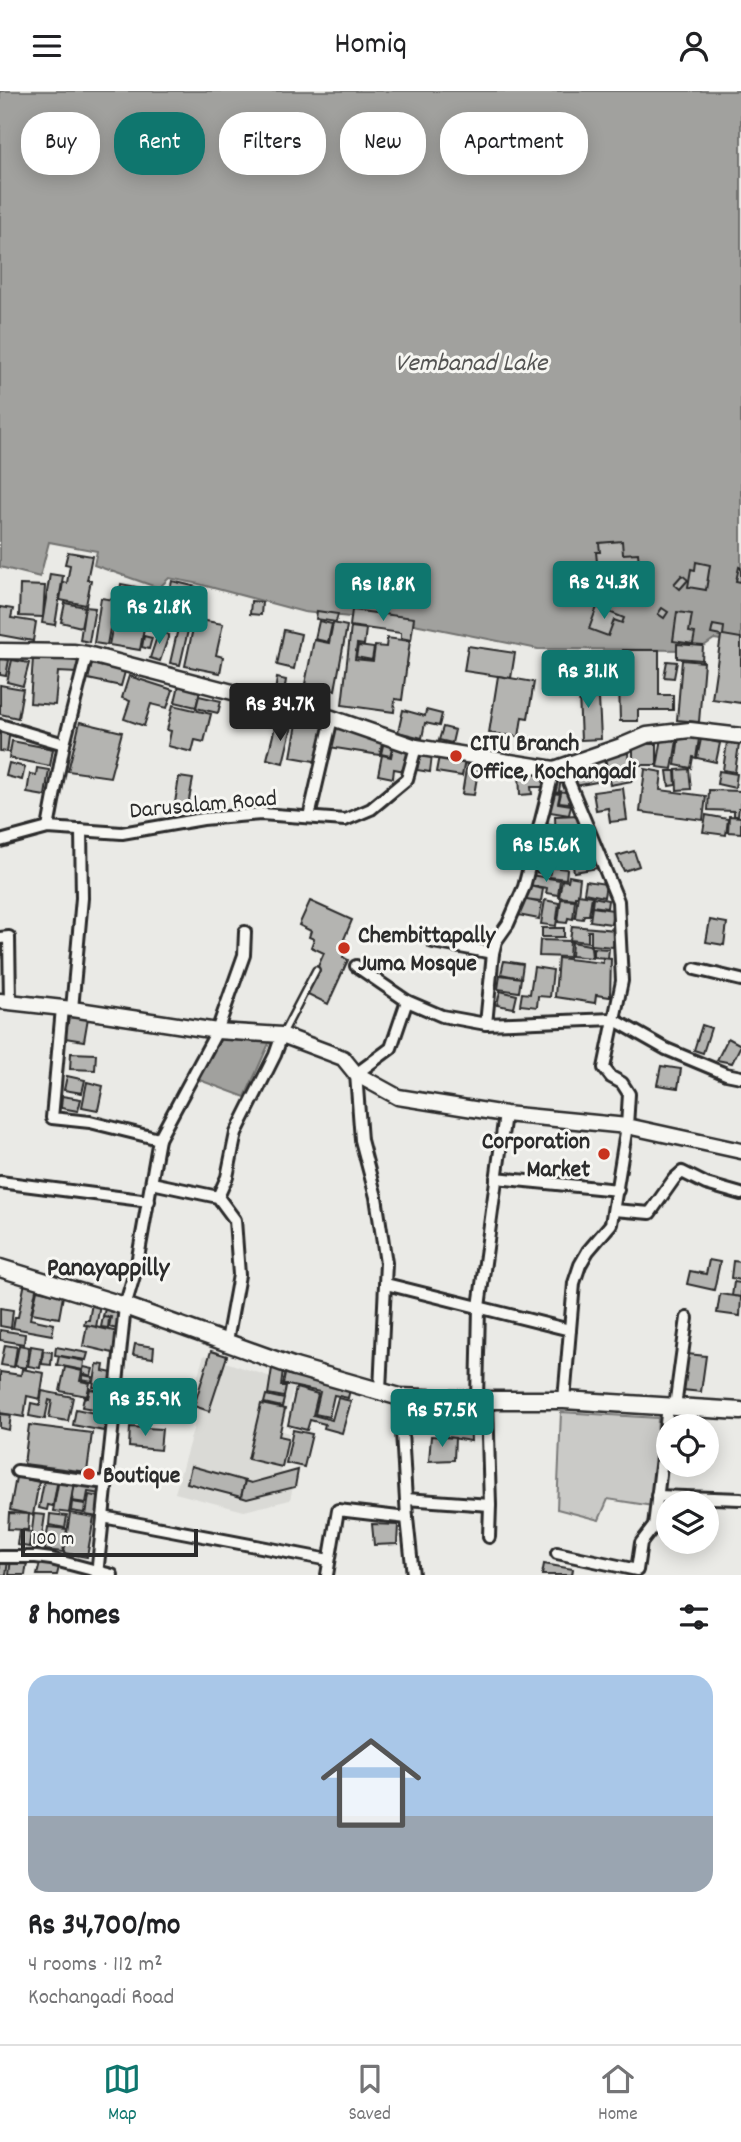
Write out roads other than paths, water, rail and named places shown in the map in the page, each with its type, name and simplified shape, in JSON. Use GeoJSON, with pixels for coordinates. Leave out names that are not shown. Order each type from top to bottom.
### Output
{"type":"FeatureCollection","features":[{"type":"Feature","properties":{"kind":"main road"},"geometry":{"type":"LineString","coordinates":[[0,1268],[125,1306],[295,1367],[400,1397],[564,1400],[741,1411]]}},
{"type":"Feature","properties":{"kind":"street"},"geometry":{"type":"LineString","coordinates":[[0,651],[87,654],[332,718],[416,747],[558,767],[647,735],[690,730],[741,736]]}},
{"type":"Feature","properties":{"kind":"street"},"geometry":{"type":"LineString","coordinates":[[48,828],[64,744],[87,654]]}},
{"type":"Feature","properties":{"kind":"street"},"geometry":{"type":"LineString","coordinates":[[309,817],[332,718]]}},
{"type":"Feature","properties":{"kind":"street"},"geometry":{"type":"LineString","coordinates":[[0,725],[64,744]]}},
{"type":"Feature","properties":{"kind":"street","name":"Darusalam Road"},"geometry":{"type":"LineString","coordinates":[[0,841],[48,828],[122,833],[261,814],[345,820],[371,809],[407,779],[416,747]]}},
{"type":"Feature","properties":{"kind":"street"},"geometry":{"type":"LineString","coordinates":[[486,1024],[496,941],[508,924],[524,887],[558,767]]}},
{"type":"Feature","properties":{"kind":"street"},"geometry":{"type":"LineString","coordinates":[[558,767],[618,901],[622,981],[604,1067],[611,1077],[622,1083],[629,1094],[627,1126],[611,1224],[587,1251],[574,1283],[564,1400]]}},
{"type":"Feature","properties":{"kind":"street"},"geometry":{"type":"LineString","coordinates":[[81,830],[82,898],[52,1118],[90,1122],[159,1139]]}},
{"type":"Feature","properties":{"kind":"street"},"geometry":{"type":"LineString","coordinates":[[97,1574],[125,1306],[136,1269],[159,1139],[217,1031],[244,955],[246,933]]}},
{"type":"Feature","properties":{"kind":"street"},"geometry":{"type":"LineString","coordinates":[[0,938],[9,937],[5,1001],[217,1031],[282,1035],[343,1058],[356,1074],[398,1097],[505,1114],[627,1126],[741,1151]]}},
{"type":"Feature","properties":{"kind":"street"},"geometry":{"type":"LineString","coordinates":[[433,942],[493,953]]}},
{"type":"Feature","properties":{"kind":"street"},"geometry":{"type":"LineString","coordinates":[[356,966],[407,1001],[442,1016],[486,1024],[614,1019],[666,1049],[726,1074],[741,1077]]}},
{"type":"Feature","properties":{"kind":"street"},"geometry":{"type":"LineString","coordinates":[[695,969],[741,980]]}},
{"type":"Feature","properties":{"kind":"street"},"geometry":{"type":"LineString","coordinates":[[356,1074],[391,1048],[407,1001]]}},
{"type":"Feature","properties":{"kind":"street"},"geometry":{"type":"LineString","coordinates":[[218,1197],[227,1177],[236,1133],[275,1055],[282,1035]]}},
{"type":"Feature","properties":{"kind":"street"},"geometry":{"type":"LineString","coordinates":[[356,1074],[361,1140],[376,1197],[386,1263],[380,1390]]}},
{"type":"Feature","properties":{"kind":"street"},"geometry":{"type":"LineString","coordinates":[[489,1537],[490,1505],[482,1400],[479,1307],[505,1114]]}},
{"type":"Feature","properties":{"kind":"street"},"geometry":{"type":"LineString","coordinates":[[614,1210],[650,1213],[682,1172],[706,1184],[741,1194]]}},
{"type":"Feature","properties":{"kind":"street"},"geometry":{"type":"LineString","coordinates":[[496,1178],[618,1190]]}},
{"type":"Feature","properties":{"kind":"street"},"geometry":{"type":"LineString","coordinates":[[0,1182],[149,1201]]}},
{"type":"Feature","properties":{"kind":"street"},"geometry":{"type":"LineString","coordinates":[[152,1183],[218,1197],[235,1220],[239,1275],[227,1341]]}},
{"type":"Feature","properties":{"kind":"street"},"geometry":{"type":"LineString","coordinates":[[386,1284],[570,1330]]}},
{"type":"Feature","properties":{"kind":"street"},"geometry":{"type":"LineString","coordinates":[[658,1491],[687,1318]]}},
{"type":"Feature","properties":{"kind":"street"},"geometry":{"type":"LineString","coordinates":[[400,1397],[413,1575]]}},
{"type":"Feature","properties":{"kind":"street"},"geometry":{"type":"LineString","coordinates":[[17,1471],[106,1483]]}},
{"type":"Feature","properties":{"kind":"street"},"geometry":{"type":"LineString","coordinates":[[719,1498],[741,1499]]}},
{"type":"Feature","properties":{"kind":"street"},"geometry":{"type":"LineString","coordinates":[[406,1499],[490,1505]]}},
{"type":"Feature","properties":{"kind":"street"},"geometry":{"type":"LineString","coordinates":[[557,1553],[637,1570],[641,1543],[654,1526],[656,1506]]}},
{"type":"Feature","properties":{"kind":"street"},"geometry":{"type":"LineString","coordinates":[[327,1575],[338,1510],[407,1518]]}},
{"type":"Feature","properties":{"kind":"street"},"geometry":{"type":"LineString","coordinates":[[103,1517],[329,1560]]}},
{"type":"Feature","properties":{"kind":"street"},"geometry":{"type":"LineString","coordinates":[[0,1557],[36,1557],[66,1562],[97,1574],[112,1575]]}},
{"type":"Feature","properties":{"kind":"lane"},"geometry":{"type":"LineString","coordinates":[[282,1035],[316,970]]}},
{"type":"Feature","properties":{"kind":"water","name":"Vembanad Lake"},"geometry":{"type":"Polygon","coordinates":[[[0,91],[741,91],[741,643],[714,639],[698,650],[538,649],[414,624],[304,612],[169,578],[159,588],[94,565],[97,551],[49,542],[40,577],[0,567],[0,91]]]}},
{"type":"Feature","properties":{"kind":"water"},"geometry":{"type":"Polygon","coordinates":[[[218,1035],[271,1039],[245,1097],[194,1078],[218,1035]]]}},
{"type":"Feature","properties":{"kind":"place","name":"CITU Branch Office, Kochangadi"},"geometry":{"type":"Point","coordinates":[456,756]}},
{"type":"Feature","properties":{"kind":"place","name":"Chembittapally Juma Mosque"},"geometry":{"type":"Point","coordinates":[344,948]}},
{"type":"Feature","properties":{"kind":"place","name":"Corporation Market"},"geometry":{"type":"Point","coordinates":[604,1154]}},
{"type":"Feature","properties":{"kind":"place","name":"Boutique"},"geometry":{"type":"Point","coordinates":[89,1474]}},
{"type":"Feature","properties":{"kind":"district","name":"Panayappilly"},"geometry":{"type":"Point","coordinates":[108,1266]}}]}
